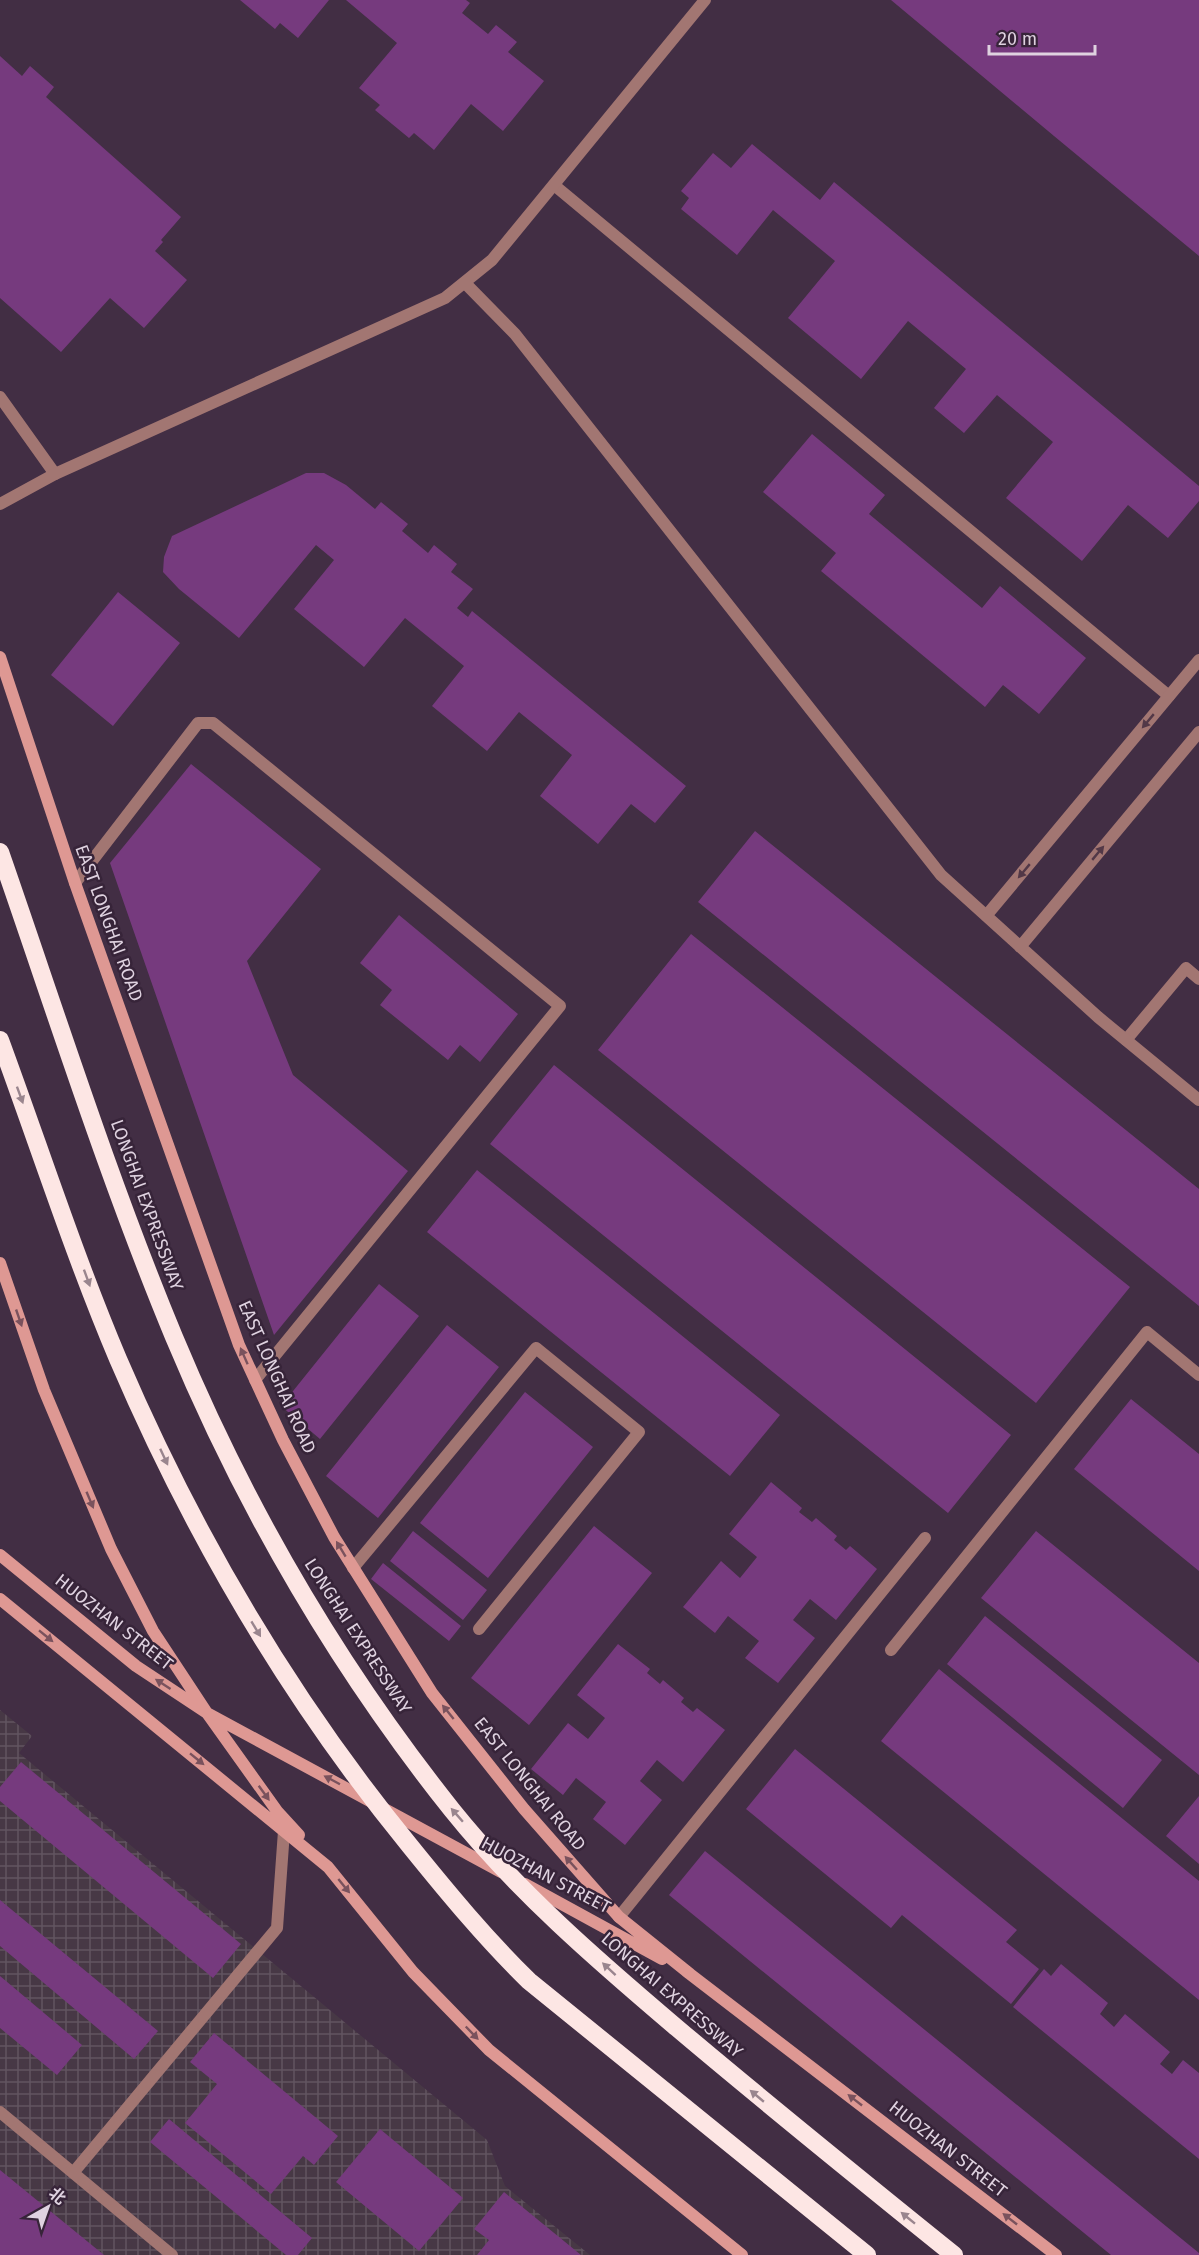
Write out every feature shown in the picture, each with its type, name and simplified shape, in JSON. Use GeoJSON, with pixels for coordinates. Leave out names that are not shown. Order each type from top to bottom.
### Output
{"type":"FeatureCollection","features":[{"type":"Feature","properties":{"kind":"highway","name":"LONGHAI EXPRESSWAY"},"geometry":{"type":"LineString","coordinates":[[0,852],[130,1224],[174,1338],[252,1503],[364,1691],[453,1811],[540,1906],[622,1982],[769,2106],[954,2255]]}},
{"type":"Feature","properties":{"kind":"highway"},"geometry":{"type":"LineString","coordinates":[[0,1040],[91,1290],[119,1359],[180,1492],[254,1626],[297,1695],[348,1768],[486,1940],[529,1981],[867,2255]]}},
{"type":"Feature","properties":{"kind":"street"},"geometry":{"type":"LineString","coordinates":[[0,504],[55,474],[446,298],[466,284],[492,260],[705,0]]}},
{"type":"Feature","properties":{"kind":"street"},"geometry":{"type":"LineString","coordinates":[[554,184],[1169,696]]}},
{"type":"Feature","properties":{"kind":"street"},"geometry":{"type":"LineString","coordinates":[[466,284],[515,334],[941,875],[1126,1040],[1199,1100]]}},
{"type":"Feature","properties":{"kind":"street"},"geometry":{"type":"LineString","coordinates":[[0,397],[55,474]]}},
{"type":"Feature","properties":{"kind":"street","name":"EAST LONGHAI ROAD"},"geometry":{"type":"LineString","coordinates":[[0,657],[75,883],[239,1345],[283,1440],[353,1568],[432,1693],[524,1809],[619,1917],[690,1974]]}},
{"type":"Feature","properties":{"kind":"street"},"geometry":{"type":"LineString","coordinates":[[986,916],[1199,660]]}},
{"type":"Feature","properties":{"kind":"street"},"geometry":{"type":"LineString","coordinates":[[75,883],[198,723],[213,723],[560,1006],[255,1380]]}},
{"type":"Feature","properties":{"kind":"street"},"geometry":{"type":"LineString","coordinates":[[1020,947],[1199,732]]}},
{"type":"Feature","properties":{"kind":"street"},"geometry":{"type":"LineString","coordinates":[[1126,1040],[1186,968],[1199,979]]}},
{"type":"Feature","properties":{"kind":"street"},"geometry":{"type":"LineString","coordinates":[[0,1263],[44,1390],[111,1549],[153,1631],[207,1713],[278,1811],[328,1867],[412,1972],[489,2050],[742,2255]]}},
{"type":"Feature","properties":{"kind":"street"},"geometry":{"type":"LineString","coordinates":[[891,1650],[1147,1332],[1199,1375]]}},
{"type":"Feature","properties":{"kind":"street"},"geometry":{"type":"LineString","coordinates":[[353,1568],[536,1348],[639,1432],[479,1629]]}},
{"type":"Feature","properties":{"kind":"street"},"geometry":{"type":"LineString","coordinates":[[619,1917],[925,1538]]}},
{"type":"Feature","properties":{"kind":"street","name":"HUOZHAN STREET"},"geometry":{"type":"LineString","coordinates":[[0,1555],[136,1666],[207,1713],[690,1974],[1056,2255]]}},
{"type":"Feature","properties":{"kind":"street"},"geometry":{"type":"LineString","coordinates":[[0,1599],[328,1867]]}},
{"type":"Feature","properties":{"kind":"street"},"geometry":{"type":"LineString","coordinates":[[73,2173],[277,1928],[284,1831]]}},
{"type":"Feature","properties":{"kind":"street"},"geometry":{"type":"LineString","coordinates":[[0,2112],[172,2255]]}},
{"type":"Feature","properties":{"kind":"shaded area"},"geometry":{"type":"Polygon","coordinates":[[[0,1710],[32,1736],[19,1753],[487,2140],[505,2186],[590,2255],[0,2255],[0,1710]]]}},
{"type":"Feature","properties":{"kind":"building"},"geometry":{"type":"Polygon","coordinates":[[[240,0],[329,0],[298,38],[280,23],[275,29],[240,0]]]}},
{"type":"Feature","properties":{"kind":"building"},"geometry":{"type":"Polygon","coordinates":[[[346,0],[466,0],[470,3],[462,13],[488,34],[496,25],[517,42],[508,52],[544,81],[503,131],[471,104],[434,150],[414,133],[409,138],[375,110],[380,105],[359,88],[397,43],[346,0]]]}},
{"type":"Feature","properties":{"kind":"building"},"geometry":{"type":"Polygon","coordinates":[[[891,0],[1199,0],[1199,256],[1054,136],[891,0]]]}},
{"type":"Feature","properties":{"kind":"building"},"geometry":{"type":"Polygon","coordinates":[[[0,56],[22,76],[30,66],[54,87],[46,97],[181,217],[161,240],[163,242],[155,251],[187,280],[144,328],[110,298],[61,352],[0,298],[0,56]]]}},
{"type":"Feature","properties":{"kind":"building"},"geometry":{"type":"Polygon","coordinates":[[[752,144],[820,200],[834,182],[1199,486],[1199,501],[1168,538],[1128,505],[1082,561],[1006,498],[1053,442],[997,395],[964,433],[934,408],[966,369],[908,321],[861,379],[788,318],[835,261],[773,210],[737,255],[681,209],[689,198],[681,191],[713,153],[731,168],[752,144]]]}},
{"type":"Feature","properties":{"kind":"building"},"geometry":{"type":"Polygon","coordinates":[[[812,434],[885,495],[869,514],[982,608],[1000,586],[1086,658],[1039,714],[1003,685],[985,707],[821,571],[836,553],[763,492],[812,434]]]}},
{"type":"Feature","properties":{"kind":"building"},"geometry":{"type":"Polygon","coordinates":[[[306,473],[324,473],[346,485],[375,509],[381,502],[408,524],[402,531],[428,553],[434,545],[457,564],[451,572],[473,589],[457,608],[468,617],[472,611],[686,786],[655,823],[631,804],[598,844],[540,796],[572,755],[519,712],[487,751],[432,706],[464,666],[405,618],[364,667],[294,609],[334,560],[316,545],[239,638],[179,589],[163,572],[164,557],[172,536],[306,473]]]}},
{"type":"Feature","properties":{"kind":"building"},"geometry":{"type":"Polygon","coordinates":[[[118,592],[180,643],[113,726],[51,675],[118,592]]]}},
{"type":"Feature","properties":{"kind":"building"},"geometry":{"type":"Polygon","coordinates":[[[191,764],[321,869],[247,961],[293,1075],[408,1171],[274,1335],[110,863],[191,764]]]}},
{"type":"Feature","properties":{"kind":"building"},"geometry":{"type":"Polygon","coordinates":[[[755,831],[1199,1189],[1199,1306],[698,902],[755,831]]]}},
{"type":"Feature","properties":{"kind":"building"},"geometry":{"type":"Polygon","coordinates":[[[399,915],[518,1014],[480,1062],[460,1045],[448,1060],[380,1005],[392,990],[360,963],[399,915]]]}},
{"type":"Feature","properties":{"kind":"building"},"geometry":{"type":"Polygon","coordinates":[[[691,934],[1130,1287],[1036,1403],[598,1050],[691,934]]]}},
{"type":"Feature","properties":{"kind":"building"},"geometry":{"type":"Polygon","coordinates":[[[554,1065],[1011,1435],[948,1513],[490,1144],[554,1065]]]}},
{"type":"Feature","properties":{"kind":"building"},"geometry":{"type":"Polygon","coordinates":[[[477,1170],[780,1415],[730,1476],[427,1232],[477,1170]]]}},
{"type":"Feature","properties":{"kind":"building"},"geometry":{"type":"Polygon","coordinates":[[[379,1284],[419,1316],[320,1439],[281,1406],[379,1284]]]}},
{"type":"Feature","properties":{"kind":"building"},"geometry":{"type":"Polygon","coordinates":[[[447,1325],[499,1367],[378,1518],[326,1476],[447,1325]]]}},
{"type":"Feature","properties":{"kind":"building"},"geometry":{"type":"Polygon","coordinates":[[[525,1392],[593,1447],[488,1578],[420,1523],[525,1392]]]}},
{"type":"Feature","properties":{"kind":"building"},"geometry":{"type":"Polygon","coordinates":[[[1131,1399],[1199,1454],[1199,1571],[1074,1469],[1131,1399]]]}},
{"type":"Feature","properties":{"kind":"building"},"geometry":{"type":"Polygon","coordinates":[[[771,1482],[802,1508],[799,1512],[812,1522],[816,1518],[837,1536],[834,1540],[846,1550],[850,1546],[877,1569],[836,1620],[810,1599],[793,1620],[815,1638],[778,1683],[745,1658],[759,1641],[728,1616],[715,1633],[683,1607],[721,1561],[740,1578],[757,1557],[729,1534],[771,1482]]]}},
{"type":"Feature","properties":{"kind":"building"},"geometry":{"type":"Polygon","coordinates":[[[594,1526],[652,1573],[529,1725],[471,1678],[594,1526]]]}},
{"type":"Feature","properties":{"kind":"building"},"geometry":{"type":"Polygon","coordinates":[[[413,1531],[487,1590],[463,1620],[390,1561],[413,1531]]]}},
{"type":"Feature","properties":{"kind":"building"},"geometry":{"type":"Polygon","coordinates":[[[1036,1531],[1199,1663],[1199,1775],[981,1598],[1036,1531]]]}},
{"type":"Feature","properties":{"kind":"building"},"geometry":{"type":"Polygon","coordinates":[[[383,1563],[461,1626],[449,1641],[371,1579],[383,1563]]]}},
{"type":"Feature","properties":{"kind":"building"},"geometry":{"type":"Polygon","coordinates":[[[985,1616],[1162,1760],[1123,1808],[947,1664],[985,1616]]]}},
{"type":"Feature","properties":{"kind":"building"},"geometry":{"type":"Polygon","coordinates":[[[618,1644],[650,1669],[647,1673],[660,1684],[663,1680],[684,1698],[681,1702],[693,1712],[697,1708],[725,1730],[683,1782],[657,1760],[640,1781],[662,1800],[625,1845],[593,1819],[606,1802],[576,1778],[563,1795],[531,1769],[568,1723],[588,1739],[605,1718],[577,1695],[618,1644]]]}},
{"type":"Feature","properties":{"kind":"building"},"geometry":{"type":"Polygon","coordinates":[[[939,1669],[1199,1881],[1199,2000],[881,1741],[939,1669]]]}},
{"type":"Feature","properties":{"kind":"building"},"geometry":{"type":"Polygon","coordinates":[[[795,1749],[1017,1930],[1006,1942],[1039,1969],[1011,2004],[902,1915],[891,1928],[746,1809],[795,1749]]]}},
{"type":"Feature","properties":{"kind":"building"},"geometry":{"type":"Polygon","coordinates":[[[21,1762],[241,1944],[213,1978],[0,1801],[0,1787],[21,1762]]]}},
{"type":"Feature","properties":{"kind":"building"},"geometry":{"type":"Polygon","coordinates":[[[1199,1796],[1199,1864],[1166,1836],[1199,1796]]]}},
{"type":"Feature","properties":{"kind":"building"},"geometry":{"type":"Polygon","coordinates":[[[705,1851],[1199,2255],[1111,2255],[669,1895],[705,1851]]]}},
{"type":"Feature","properties":{"kind":"building"},"geometry":{"type":"Polygon","coordinates":[[[0,1900],[158,2031],[134,2059],[0,1946],[0,1900]]]}},
{"type":"Feature","properties":{"kind":"building"},"geometry":{"type":"Polygon","coordinates":[[[1061,1964],[1108,2003],[1100,2014],[1114,2027],[1125,2014],[1170,2052],[1160,2064],[1172,2074],[1183,2060],[1199,2073],[1199,2159],[1013,2007],[1044,1969],[1051,1976],[1061,1964]]]}},
{"type":"Feature","properties":{"kind":"building"},"geometry":{"type":"Polygon","coordinates":[[[0,1976],[82,2045],[57,2075],[0,2028],[0,1976]]]}},
{"type":"Feature","properties":{"kind":"building"},"geometry":{"type":"Polygon","coordinates":[[[214,2033],[338,2136],[314,2165],[303,2156],[271,2194],[185,2123],[217,2084],[190,2062],[214,2033]]]}},
{"type":"Feature","properties":{"kind":"building"},"geometry":{"type":"Polygon","coordinates":[[[169,2119],[312,2238],[298,2255],[286,2255],[150,2142],[169,2119]]]}},
{"type":"Feature","properties":{"kind":"building"},"geometry":{"type":"Polygon","coordinates":[[[380,2129],[463,2198],[419,2251],[336,2182],[380,2129]]]}},
{"type":"Feature","properties":{"kind":"building"},"geometry":{"type":"Polygon","coordinates":[[[0,2170],[104,2255],[0,2255],[0,2170]]]}},
{"type":"Feature","properties":{"kind":"building"},"geometry":{"type":"Polygon","coordinates":[[[504,2192],[581,2255],[477,2255],[489,2240],[474,2229],[504,2192]]]}}]}
